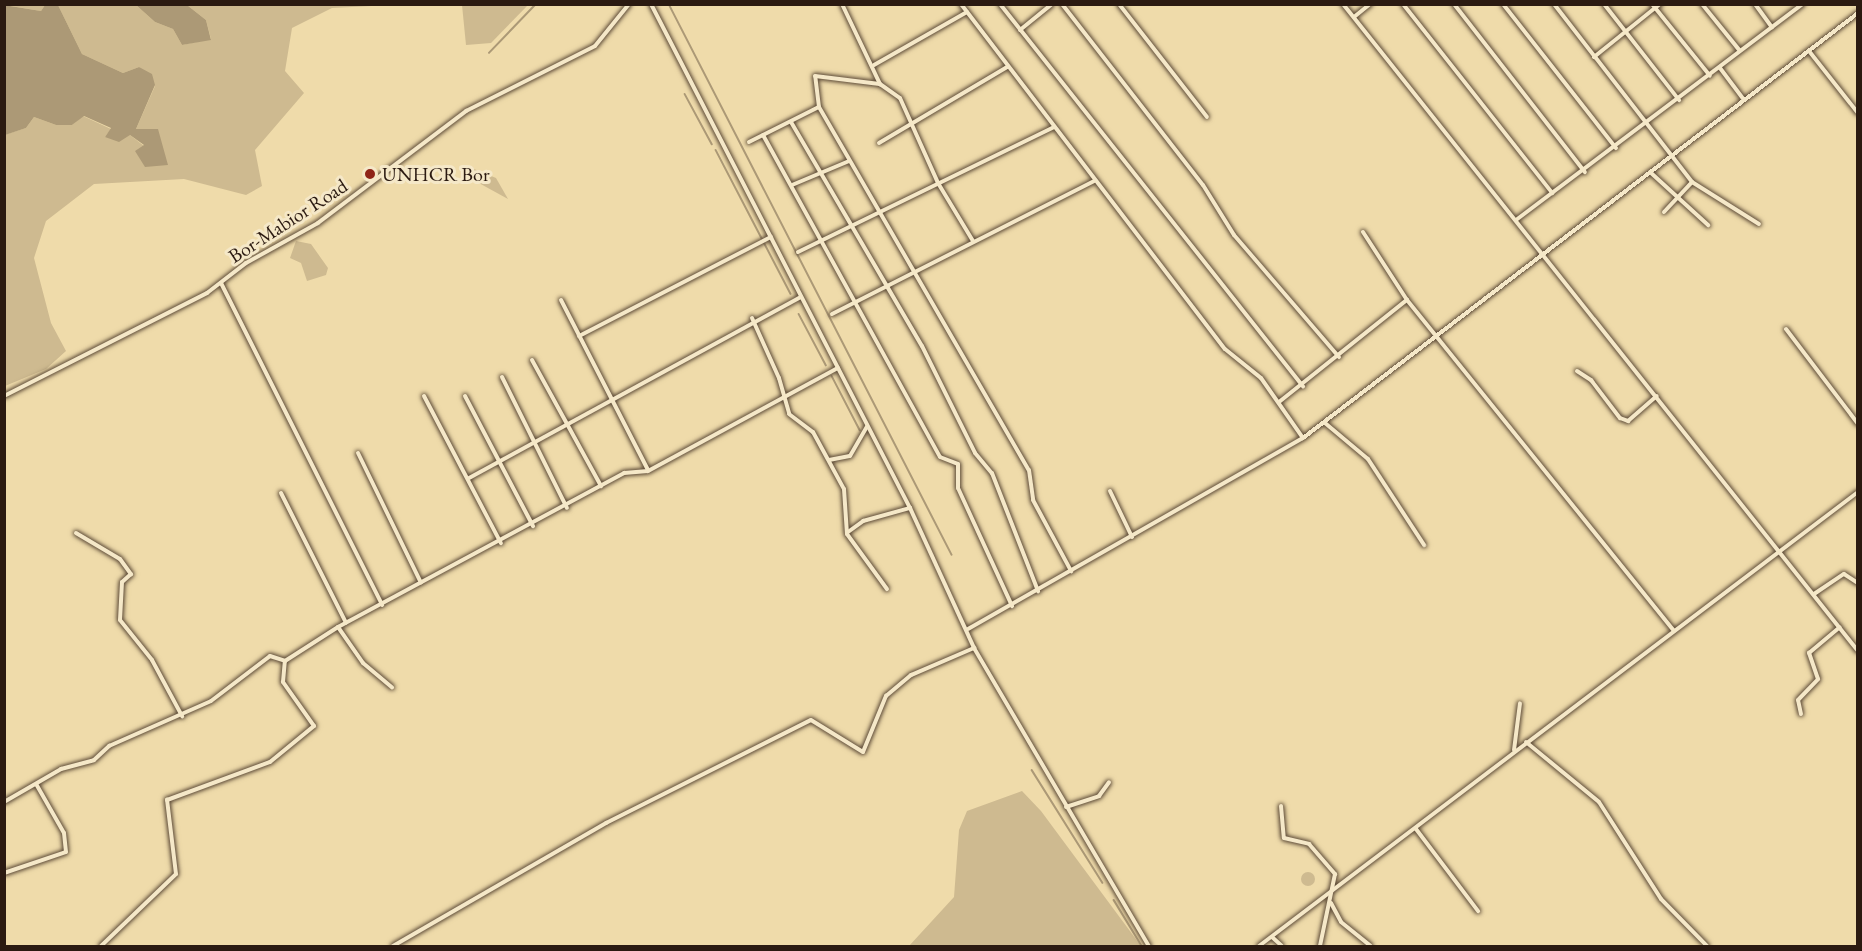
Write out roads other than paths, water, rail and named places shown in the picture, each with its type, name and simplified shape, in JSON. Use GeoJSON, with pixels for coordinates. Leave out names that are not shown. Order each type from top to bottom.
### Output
{"type":"FeatureCollection","features":[{"type":"Feature","properties":{"kind":"street","name":"Bor-Mabior Road"},"geometry":{"type":"LineString","coordinates":[[4,396],[221,283],[318,223],[466,111],[595,46],[629,4]]}},
{"type":"Feature","properties":{"kind":"street"},"geometry":{"type":"LineString","coordinates":[[651,4],[910,508],[968,629],[974,648],[1149,946]]}},
{"type":"Feature","properties":{"kind":"street"},"geometry":{"type":"LineString","coordinates":[[842,4],[874,64],[880,84]]}},
{"type":"Feature","properties":{"kind":"street"},"geometry":{"type":"LineString","coordinates":[[961,4],[1094,182],[1225,349],[1261,378],[1303,438]]}},
{"type":"Feature","properties":{"kind":"street"},"geometry":{"type":"LineString","coordinates":[[1000,4],[1303,386]]}},
{"type":"Feature","properties":{"kind":"street"},"geometry":{"type":"LineString","coordinates":[[1020,30],[1052,4]]}},
{"type":"Feature","properties":{"kind":"street"},"geometry":{"type":"LineString","coordinates":[[1062,4],[1203,184],[1234,235],[1339,357]]}},
{"type":"Feature","properties":{"kind":"street"},"geometry":{"type":"LineString","coordinates":[[1119,4],[1207,117]]}},
{"type":"Feature","properties":{"kind":"street"},"geometry":{"type":"LineString","coordinates":[[1343,4],[1657,396],[1857,651]]}},
{"type":"Feature","properties":{"kind":"street"},"geometry":{"type":"LineString","coordinates":[[1354,17],[1370,4]]}},
{"type":"Feature","properties":{"kind":"street"},"geometry":{"type":"LineString","coordinates":[[1403,4],[1552,193]]}},
{"type":"Feature","properties":{"kind":"street"},"geometry":{"type":"LineString","coordinates":[[1454,4],[1585,172]]}},
{"type":"Feature","properties":{"kind":"street"},"geometry":{"type":"LineString","coordinates":[[1503,4],[1616,148]]}},
{"type":"Feature","properties":{"kind":"street"},"geometry":{"type":"LineString","coordinates":[[1554,4],[1594,57],[1650,123],[1692,182],[1759,224]]}},
{"type":"Feature","properties":{"kind":"street"},"geometry":{"type":"LineString","coordinates":[[1604,4],[1679,100]]}},
{"type":"Feature","properties":{"kind":"street"},"geometry":{"type":"LineString","coordinates":[[1594,57],[1654,6],[1660,4]]}},
{"type":"Feature","properties":{"kind":"street"},"geometry":{"type":"LineString","coordinates":[[1702,4],[1740,51]]}},
{"type":"Feature","properties":{"kind":"street"},"geometry":{"type":"LineString","coordinates":[[1755,4],[1772,27]]}},
{"type":"Feature","properties":{"kind":"street"},"geometry":{"type":"LineString","coordinates":[[1516,220],[1650,123],[1800,5]]}},
{"type":"Feature","properties":{"kind":"street"},"geometry":{"type":"LineString","coordinates":[[1654,6],[1710,76]]}},
{"type":"Feature","properties":{"kind":"street"},"geometry":{"type":"LineString","coordinates":[[874,64],[967,12]]}},
{"type":"Feature","properties":{"kind":"street"},"geometry":{"type":"LineString","coordinates":[[968,629],[1132,537],[1325,423],[1436,334],[1545,256],[1857,13]]}},
{"type":"Feature","properties":{"kind":"street"},"geometry":{"type":"LineString","coordinates":[[1809,51],[1857,113]]}},
{"type":"Feature","properties":{"kind":"street"},"geometry":{"type":"LineString","coordinates":[[879,142],[910,126],[1008,66]]}},
{"type":"Feature","properties":{"kind":"street"},"geometry":{"type":"LineString","coordinates":[[1720,68],[1744,100]]}},
{"type":"Feature","properties":{"kind":"street"},"geometry":{"type":"LineString","coordinates":[[973,241],[938,183],[910,126],[900,98],[880,84],[815,76],[819,107],[1029,470],[1033,500],[1071,572]]}},
{"type":"Feature","properties":{"kind":"street"},"geometry":{"type":"LineString","coordinates":[[749,142],[819,107]]}},
{"type":"Feature","properties":{"kind":"street"},"geometry":{"type":"LineString","coordinates":[[791,122],[822,172],[884,287],[922,346],[975,453],[992,473],[1038,591]]}},
{"type":"Feature","properties":{"kind":"street"},"geometry":{"type":"LineString","coordinates":[[798,252],[880,215],[938,183],[1054,127]]}},
{"type":"Feature","properties":{"kind":"street"},"geometry":{"type":"LineString","coordinates":[[763,135],[792,184],[854,303],[940,457],[958,464],[958,488],[1012,606]]}},
{"type":"Feature","properties":{"kind":"street"},"geometry":{"type":"LineString","coordinates":[[792,184],[849,161]]}},
{"type":"Feature","properties":{"kind":"street"},"geometry":{"type":"LineString","coordinates":[[1650,172],[1708,225]]}},
{"type":"Feature","properties":{"kind":"street"},"geometry":{"type":"LineString","coordinates":[[832,314],[1094,182]]}},
{"type":"Feature","properties":{"kind":"street"},"geometry":{"type":"LineString","coordinates":[[1664,212],[1680,199],[1692,182]]}},
{"type":"Feature","properties":{"kind":"street"},"geometry":{"type":"LineString","coordinates":[[1363,232],[1407,300],[1674,631]]}},
{"type":"Feature","properties":{"kind":"street"},"geometry":{"type":"LineString","coordinates":[[579,336],[771,237]]}},
{"type":"Feature","properties":{"kind":"street"},"geometry":{"type":"LineString","coordinates":[[221,283],[382,605]]}},
{"type":"Feature","properties":{"kind":"street"},"geometry":{"type":"LineString","coordinates":[[469,478],[534,440],[569,425],[612,402],[801,297]]}},
{"type":"Feature","properties":{"kind":"street"},"geometry":{"type":"LineString","coordinates":[[561,300],[648,471]]}},
{"type":"Feature","properties":{"kind":"street"},"geometry":{"type":"LineString","coordinates":[[1279,402],[1303,386],[1407,300]]}},
{"type":"Feature","properties":{"kind":"street"},"geometry":{"type":"LineString","coordinates":[[752,318],[756,323],[794,423],[808,426],[844,489],[847,534],[887,589]]}},
{"type":"Feature","properties":{"kind":"street"},"geometry":{"type":"LineString","coordinates":[[1786,329],[1857,424]]}},
{"type":"Feature","properties":{"kind":"street"},"geometry":{"type":"LineString","coordinates":[[532,360],[601,486]]}},
{"type":"Feature","properties":{"kind":"street"},"geometry":{"type":"LineString","coordinates":[[285,661],[338,627],[567,508],[624,473],[648,471],[782,394],[838,368]]}},
{"type":"Feature","properties":{"kind":"street"},"geometry":{"type":"LineString","coordinates":[[1577,371],[1591,380],[1620,418],[1628,421],[1657,396]]}},
{"type":"Feature","properties":{"kind":"street"},"geometry":{"type":"LineString","coordinates":[[502,377],[567,508]]}},
{"type":"Feature","properties":{"kind":"street"},"geometry":{"type":"LineString","coordinates":[[424,396],[469,478],[501,543]]}},
{"type":"Feature","properties":{"kind":"street"},"geometry":{"type":"LineString","coordinates":[[465,396],[533,526]]}},
{"type":"Feature","properties":{"kind":"street"},"geometry":{"type":"LineString","coordinates":[[1325,423],[1368,459],[1424,545]]}},
{"type":"Feature","properties":{"kind":"street"},"geometry":{"type":"LineString","coordinates":[[829,460],[850,456],[867,427]]}},
{"type":"Feature","properties":{"kind":"street"},"geometry":{"type":"LineString","coordinates":[[358,453],[421,583]]}},
{"type":"Feature","properties":{"kind":"street"},"geometry":{"type":"LineString","coordinates":[[1110,490],[1132,537]]}},
{"type":"Feature","properties":{"kind":"street"},"geometry":{"type":"LineString","coordinates":[[1258,946],[1416,829],[1514,750],[1857,492]]}},
{"type":"Feature","properties":{"kind":"street"},"geometry":{"type":"LineString","coordinates":[[281,494],[346,623]]}},
{"type":"Feature","properties":{"kind":"street"},"geometry":{"type":"LineString","coordinates":[[847,534],[863,521],[910,508]]}},
{"type":"Feature","properties":{"kind":"street"},"geometry":{"type":"LineString","coordinates":[[76,533],[120,559],[131,574],[122,581],[120,620],[152,660],[182,716]]}},
{"type":"Feature","properties":{"kind":"street"},"geometry":{"type":"LineString","coordinates":[[1814,594],[1844,574],[1857,583]]}},
{"type":"Feature","properties":{"kind":"street"},"geometry":{"type":"LineString","coordinates":[[338,627],[363,663],[392,687]]}},
{"type":"Feature","properties":{"kind":"street"},"geometry":{"type":"LineString","coordinates":[[1801,714],[1798,700],[1818,679],[1809,653],[1839,627]]}},
{"type":"Feature","properties":{"kind":"street"},"geometry":{"type":"LineString","coordinates":[[393,946],[601,826],[811,720],[863,752],[886,696],[911,675],[974,648]]}},
{"type":"Feature","properties":{"kind":"street"},"geometry":{"type":"LineString","coordinates":[[4,802],[36,784],[182,716],[270,656],[285,661]]}},
{"type":"Feature","properties":{"kind":"street"},"geometry":{"type":"LineString","coordinates":[[101,946],[176,874],[167,800],[270,762],[314,726],[283,682],[285,661]]}},
{"type":"Feature","properties":{"kind":"street"},"geometry":{"type":"LineString","coordinates":[[1514,750],[1520,703]]}},
{"type":"Feature","properties":{"kind":"street"},"geometry":{"type":"LineString","coordinates":[[1526,742],[1599,802],[1661,899],[1707,946]]}},
{"type":"Feature","properties":{"kind":"street"},"geometry":{"type":"LineString","coordinates":[[1066,807],[1099,796],[1109,782]]}},
{"type":"Feature","properties":{"kind":"street"},"geometry":{"type":"LineString","coordinates":[[4,873],[66,852],[64,833],[36,784]]}},
{"type":"Feature","properties":{"kind":"street"},"geometry":{"type":"LineString","coordinates":[[1281,806],[1284,838],[1309,844],[1323,856],[1335,874],[1334,891],[1320,946]]}},
{"type":"Feature","properties":{"kind":"street"},"geometry":{"type":"LineString","coordinates":[[1416,829],[1478,911]]}},
{"type":"Feature","properties":{"kind":"street"},"geometry":{"type":"LineString","coordinates":[[1331,902],[1341,922],[1371,946]]}},
{"type":"Feature","properties":{"kind":"street"},"geometry":{"type":"LineString","coordinates":[[1272,937],[1282,946]]}},
{"type":"Feature","properties":{"kind":"waterway"},"geometry":{"type":"LineString","coordinates":[[489,53],[536,4]]}},
{"type":"Feature","properties":{"kind":"waterway"},"geometry":{"type":"LineString","coordinates":[[669,4],[952,555]]}},
{"type":"Feature","properties":{"kind":"waterway"},"geometry":{"type":"LineString","coordinates":[[685,94],[712,144]]}},
{"type":"Feature","properties":{"kind":"waterway"},"geometry":{"type":"LineString","coordinates":[[716,150],[791,294]]}},
{"type":"Feature","properties":{"kind":"waterway"},"geometry":{"type":"LineString","coordinates":[[799,314],[826,365]]}},
{"type":"Feature","properties":{"kind":"waterway"},"geometry":{"type":"LineString","coordinates":[[832,376],[860,430]]}},
{"type":"Feature","properties":{"kind":"waterway"},"geometry":{"type":"LineString","coordinates":[[1032,770],[1103,883]]}},
{"type":"Feature","properties":{"kind":"waterway"},"geometry":{"type":"LineString","coordinates":[[1114,900],[1142,946]]}},
{"type":"Feature","properties":{"kind":"place","name":"UNHCR Bor"},"geometry":{"type":"Point","coordinates":[370,174]}}]}
